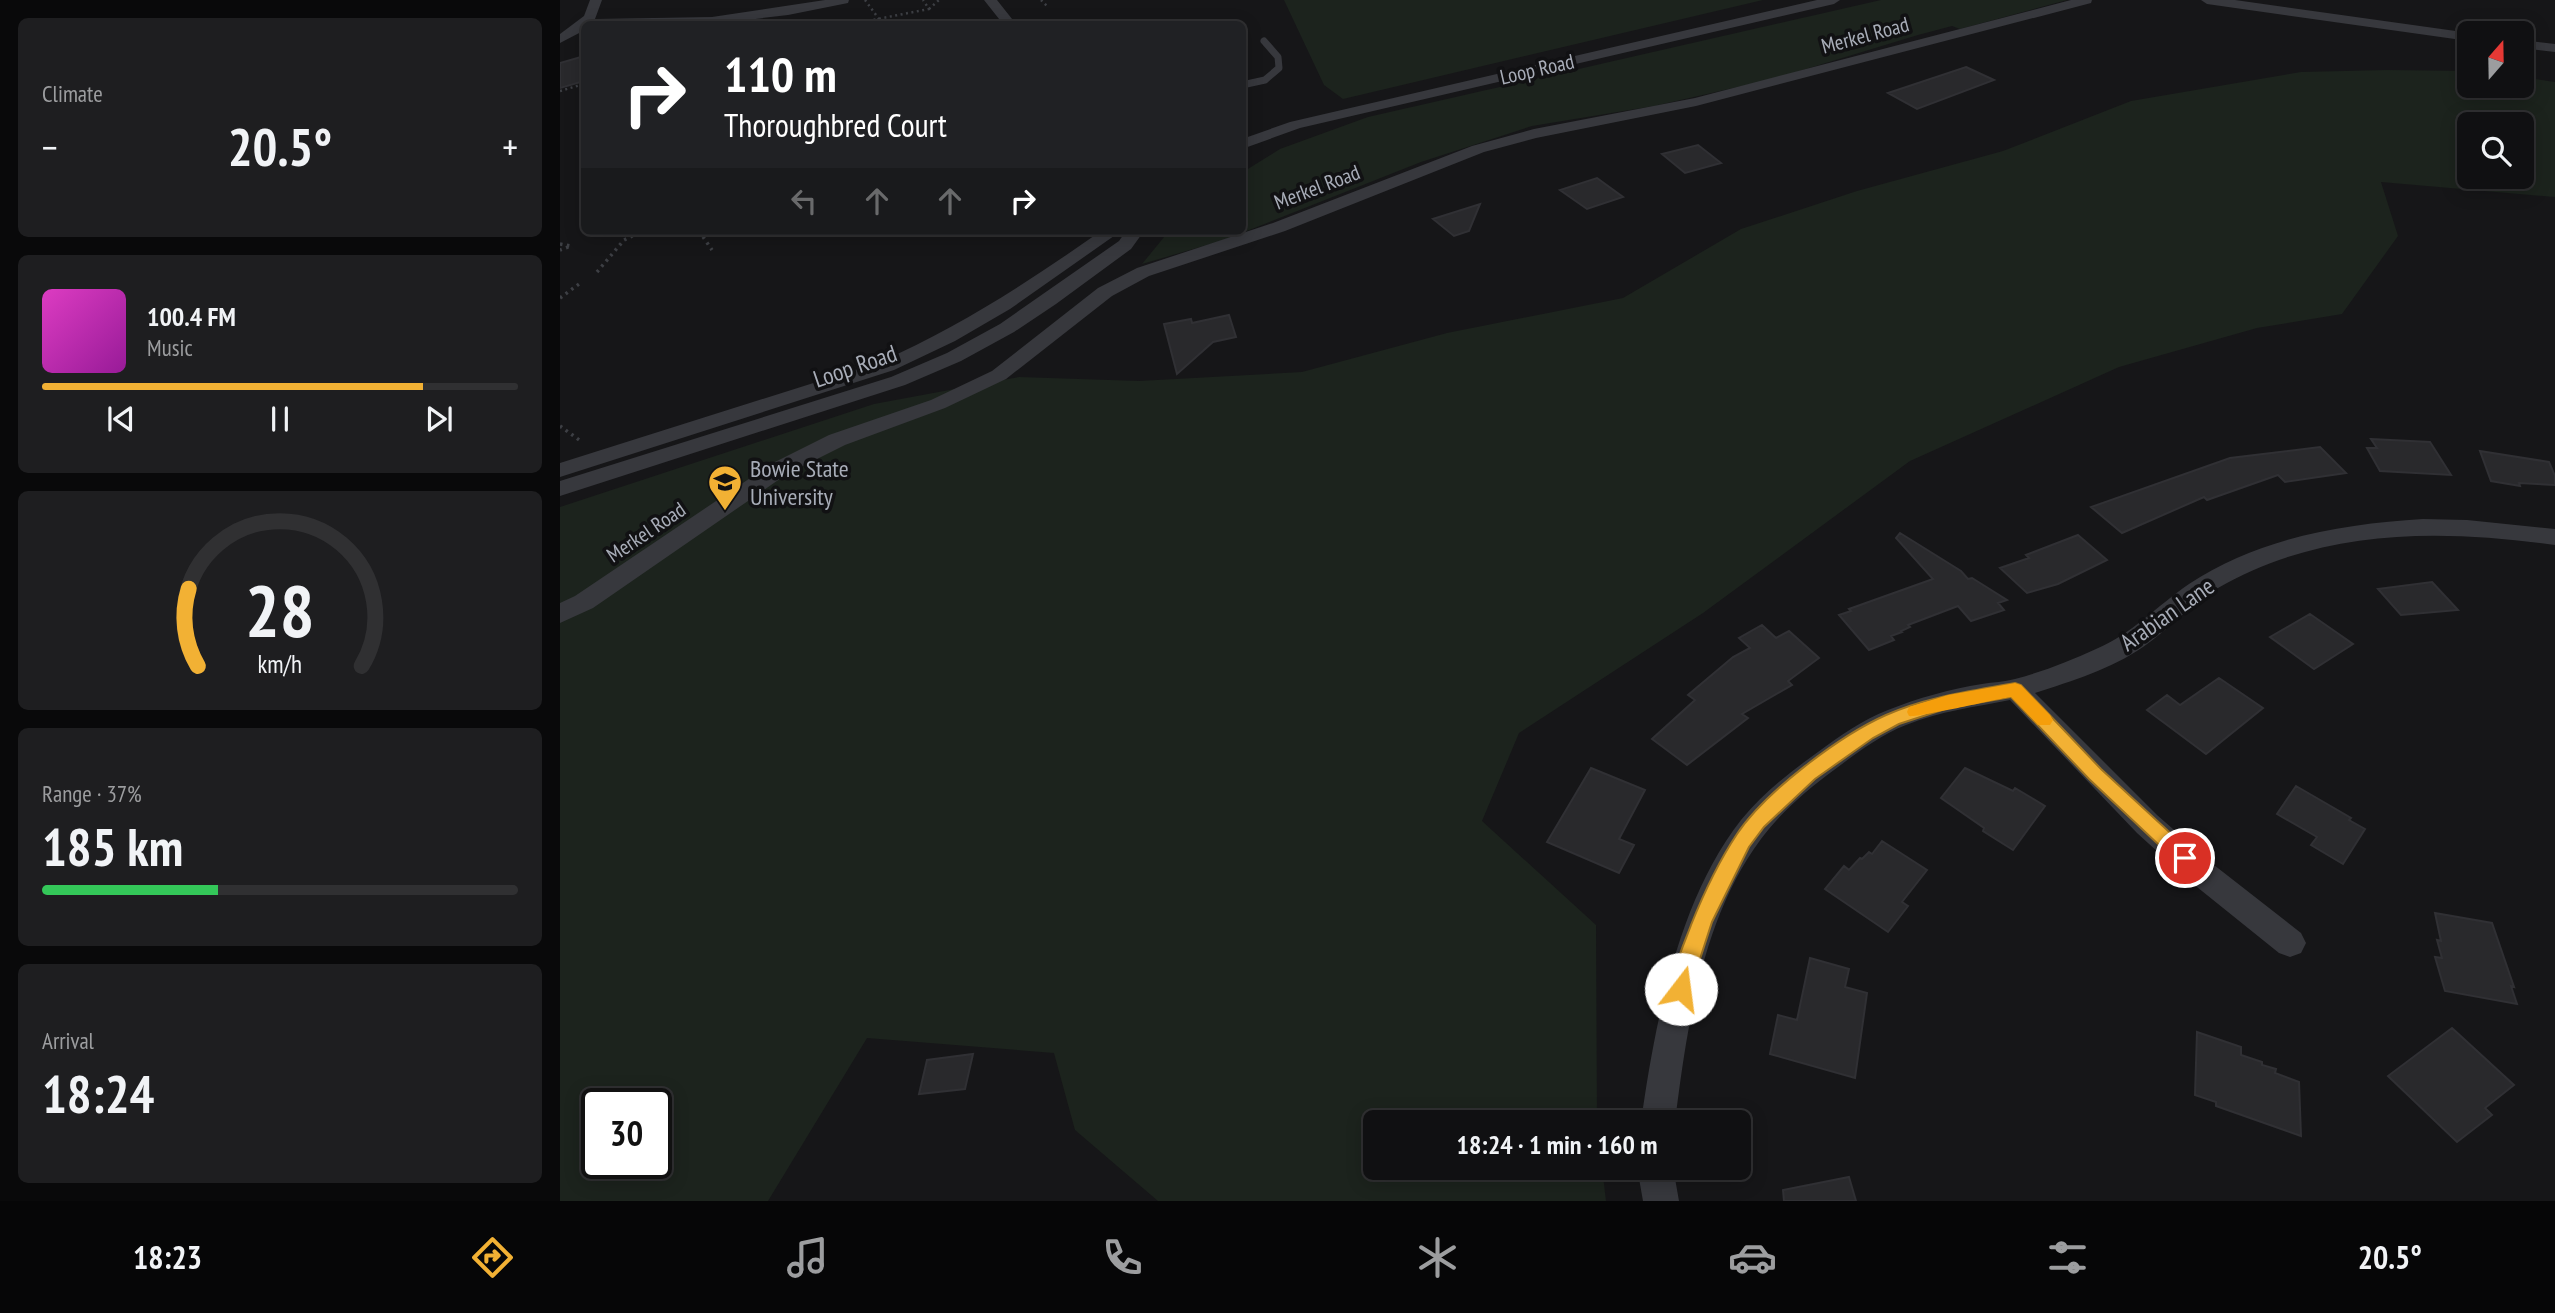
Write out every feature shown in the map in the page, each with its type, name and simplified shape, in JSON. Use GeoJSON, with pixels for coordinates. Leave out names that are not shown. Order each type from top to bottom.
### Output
{"type":"FeatureCollection","features":[{"type":"Feature","properties":{"kind":"street"},"geometry":{"type":"LineString","coordinates":[[587,21],[593,14],[596,0]]}},
{"type":"Feature","properties":{"kind":"street"},"geometry":{"type":"LineString","coordinates":[[702,21],[754,16],[843,0]]}},
{"type":"Feature","properties":{"kind":"street"},"geometry":{"type":"LineString","coordinates":[[990,0],[1008,21]]}},
{"type":"Feature","properties":{"kind":"street","name":"Loop Road"},"geometry":{"type":"LineString","coordinates":[[1246,143],[1296,125],[1834,0]]}},
{"type":"Feature","properties":{"kind":"street","name":"Merkel Road"},"geometry":{"type":"LineString","coordinates":[[560,614],[584,602],[779,470],[837,440],[938,404],[999,375],[1105,292],[1143,272],[1279,227],[1478,149],[1534,134],[1696,102],[2086,0]]}},
{"type":"Feature","properties":{"kind":"street"},"geometry":{"type":"LineString","coordinates":[[2207,0],[2457,35]]}},
{"type":"Feature","properties":{"kind":"street"},"geometry":{"type":"LineString","coordinates":[[560,39],[581,26]]}},
{"type":"Feature","properties":{"kind":"street"},"geometry":{"type":"LineString","coordinates":[[2534,45],[2555,48]]}},
{"type":"Feature","properties":{"kind":"street","name":"Loop Road"},"geometry":{"type":"LineString","coordinates":[[560,470],[887,366],[937,345],[996,312],[1106,235]]}},
{"type":"Feature","properties":{"kind":"street","name":"Loop Road"},"geometry":{"type":"LineString","coordinates":[[560,489],[898,381],[954,357],[1007,328],[1049,300],[1125,245],[1132,235]]}},
{"type":"Feature","properties":{"kind":"street","name":"Arabian Lane"},"geometry":{"type":"LineString","coordinates":[[1660,1110],[1674,1021],[1690,952],[1743,841],[1758,822],[1808,774],[1867,733],[1893,719],[1948,702],[2015,689],[2111,654],[2159,622],[2208,583],[2282,548],[2316,539],[2392,527],[2482,528],[2555,537]]}},
{"type":"Feature","properties":{"kind":"street"},"geometry":{"type":"LineString","coordinates":[[2015,689],[2147,824],[2203,874],[2290,943]]}},
{"type":"Feature","properties":{"kind":"street"},"geometry":{"type":"LineString","coordinates":[[1657,1180],[1661,1201]]}},
{"type":"Feature","properties":{"kind":"lane"},"geometry":{"type":"LineString","coordinates":[[1246,84],[1265,80],[1279,68],[1278,57],[1264,41]]}},
{"type":"Feature","properties":{"kind":"path"},"geometry":{"type":"LineString","coordinates":[[865,0],[879,19]]}},
{"type":"Feature","properties":{"kind":"path"},"geometry":{"type":"LineString","coordinates":[[923,0],[929,9]]}},
{"type":"Feature","properties":{"kind":"path"},"geometry":{"type":"LineString","coordinates":[[868,21],[929,9],[939,0]]}},
{"type":"Feature","properties":{"kind":"path"},"geometry":{"type":"LineString","coordinates":[[1041,0],[1047,6]]}},
{"type":"Feature","properties":{"kind":"path"},"geometry":{"type":"LineString","coordinates":[[560,91],[581,84]]}},
{"type":"Feature","properties":{"kind":"path"},"geometry":{"type":"LineString","coordinates":[[597,272],[621,244],[636,235]]}},
{"type":"Feature","properties":{"kind":"path"},"geometry":{"type":"LineString","coordinates":[[702,235],[712,250]]}},
{"type":"Feature","properties":{"kind":"path"},"geometry":{"type":"LineString","coordinates":[[560,244],[571,246],[560,250]]}},
{"type":"Feature","properties":{"kind":"path"},"geometry":{"type":"LineString","coordinates":[[560,298],[579,284]]}},
{"type":"Feature","properties":{"kind":"path"},"geometry":{"type":"LineString","coordinates":[[560,426],[588,447]]}},
{"type":"Feature","properties":{"kind":"shaded area"},"geometry":{"type":"Polygon","coordinates":[[[1284,0],[1763,0],[1343,99],[1324,85],[1284,0]]]}},
{"type":"Feature","properties":{"kind":"shaded area"},"geometry":{"type":"Polygon","coordinates":[[[1881,0],[2067,0],[1960,29],[1952,26],[1918,35],[1773,79],[1654,106],[1532,126],[1421,162],[1246,231],[1246,170],[1280,149],[1368,117],[1881,0]]]}},
{"type":"Feature","properties":{"kind":"shaded area"},"geometry":{"type":"Polygon","coordinates":[[[2457,71],[2457,98],[2534,98],[2534,79],[2555,82],[2555,197],[2462,189],[2534,189],[2534,112],[2457,112],[2457,189],[2381,182],[2398,236],[2342,314],[2257,328],[2119,367],[1910,461],[1703,613],[1519,733],[1482,821],[1596,925],[1597,1110],[1363,1110],[1363,1180],[1604,1180],[1606,1201],[1158,1201],[1075,1130],[1054,1053],[867,1038],[768,1201],[560,1201],[560,507],[874,404],[1019,377],[1139,381],[1302,372],[1447,333],[1623,298],[1741,229],[1857,191],[2003,151],[2131,101],[2301,72],[2457,71]]]}},
{"type":"Feature","properties":{"kind":"shaded area"},"geometry":{"type":"Polygon","coordinates":[[[1166,235],[1237,235],[1224,240],[1142,264],[1166,235]]]}},
{"type":"Feature","properties":{"kind":"building"},"geometry":{"type":"Polygon","coordinates":[[[581,57],[581,82],[560,88],[560,63],[581,57]]]}},
{"type":"Feature","properties":{"kind":"building"},"geometry":{"type":"Polygon","coordinates":[[[1966,67],[1994,80],[1917,109],[1888,93],[1966,67]]]}},
{"type":"Feature","properties":{"kind":"building"},"geometry":{"type":"Polygon","coordinates":[[[1698,145],[1721,163],[1685,173],[1662,154],[1698,145]]]}},
{"type":"Feature","properties":{"kind":"building"},"geometry":{"type":"Polygon","coordinates":[[[1597,178],[1623,197],[1587,209],[1560,190],[1597,178]]]}},
{"type":"Feature","properties":{"kind":"building"},"geometry":{"type":"Polygon","coordinates":[[[1480,204],[1469,231],[1454,236],[1433,219],[1480,204]]]}},
{"type":"Feature","properties":{"kind":"building"},"geometry":{"type":"Polygon","coordinates":[[[1229,315],[1236,337],[1213,342],[1177,374],[1164,324],[1191,319],[1192,323],[1229,315]]]}},
{"type":"Feature","properties":{"kind":"building"},"geometry":{"type":"Polygon","coordinates":[[[2371,439],[2430,442],[2451,475],[2380,471],[2367,448],[2377,448],[2371,439]]]}},
{"type":"Feature","properties":{"kind":"building"},"geometry":{"type":"Polygon","coordinates":[[[2320,447],[2346,473],[2285,482],[2278,475],[2207,500],[2204,497],[2122,533],[2091,507],[2230,458],[2320,447]]]}},
{"type":"Feature","properties":{"kind":"building"},"geometry":{"type":"Polygon","coordinates":[[[2480,451],[2549,462],[2555,476],[2555,485],[2519,483],[2520,486],[2491,481],[2480,451]]]}},
{"type":"Feature","properties":{"kind":"building"},"geometry":{"type":"Polygon","coordinates":[[[1900,533],[1961,571],[1968,579],[1972,578],[2007,600],[1998,603],[2004,610],[1971,621],[1958,606],[1908,625],[1910,627],[1891,636],[1894,640],[1869,650],[1839,615],[1933,579],[1896,538],[1900,533]]]}},
{"type":"Feature","properties":{"kind":"building"},"geometry":{"type":"Polygon","coordinates":[[[2078,535],[2107,560],[2058,584],[2027,593],[2000,568],[2029,558],[2026,555],[2078,535]]]}},
{"type":"Feature","properties":{"kind":"building"},"geometry":{"type":"Polygon","coordinates":[[[2432,582],[2458,610],[2401,615],[2378,589],[2432,582]]]}},
{"type":"Feature","properties":{"kind":"building"},"geometry":{"type":"Polygon","coordinates":[[[2310,614],[2353,644],[2314,669],[2270,637],[2310,614]]]}},
{"type":"Feature","properties":{"kind":"building"},"geometry":{"type":"Polygon","coordinates":[[[1762,625],[1776,638],[1789,631],[1819,658],[1788,681],[1792,685],[1742,714],[1748,718],[1687,765],[1652,739],[1695,700],[1688,695],[1733,657],[1750,648],[1739,638],[1762,625]]]}},
{"type":"Feature","properties":{"kind":"building"},"geometry":{"type":"Polygon","coordinates":[[[2219,678],[2263,708],[2206,754],[2147,710],[2167,695],[2180,705],[2219,678]]]}},
{"type":"Feature","properties":{"kind":"building"},"geometry":{"type":"Polygon","coordinates":[[[1591,768],[1645,790],[1619,839],[1634,845],[1619,873],[1547,842],[1591,768]]]}},
{"type":"Feature","properties":{"kind":"building"},"geometry":{"type":"Polygon","coordinates":[[[1965,768],[2013,791],[2015,788],[2045,806],[2013,850],[1983,831],[1984,828],[1941,798],[1965,768]]]}},
{"type":"Feature","properties":{"kind":"building"},"geometry":{"type":"Polygon","coordinates":[[[2296,786],[2365,829],[2343,864],[2311,845],[2317,837],[2277,814],[2296,786]]]}},
{"type":"Feature","properties":{"kind":"building"},"geometry":{"type":"Polygon","coordinates":[[[1882,841],[1927,870],[1902,902],[1908,906],[1888,932],[1825,889],[1844,866],[1849,870],[1860,858],[1869,852],[1872,854],[1882,841]]]}},
{"type":"Feature","properties":{"kind":"building"},"geometry":{"type":"Polygon","coordinates":[[[2435,913],[2492,923],[2514,987],[2511,986],[2517,1004],[2445,991],[2435,957],[2442,958],[2437,940],[2441,941],[2435,913]]]}},
{"type":"Feature","properties":{"kind":"building"},"geometry":{"type":"Polygon","coordinates":[[[1810,958],[1849,969],[1845,987],[1867,993],[1855,1078],[1770,1054],[1778,1015],[1797,1020],[1810,958]]]}},
{"type":"Feature","properties":{"kind":"building"},"geometry":{"type":"Polygon","coordinates":[[[2452,1028],[2514,1085],[2485,1108],[2492,1115],[2457,1142],[2388,1076],[2452,1028]]]}},
{"type":"Feature","properties":{"kind":"building"},"geometry":{"type":"Polygon","coordinates":[[[2197,1032],[2241,1047],[2241,1055],[2262,1062],[2262,1065],[2276,1069],[2275,1073],[2299,1082],[2301,1136],[2216,1106],[2216,1102],[2195,1095],[2197,1032]]]}},
{"type":"Feature","properties":{"kind":"building"},"geometry":{"type":"Polygon","coordinates":[[[973,1054],[965,1089],[919,1094],[927,1060],[973,1054]]]}},
{"type":"Feature","properties":{"kind":"building"},"geometry":{"type":"Polygon","coordinates":[[[1849,1177],[1856,1201],[1784,1201],[1783,1190],[1849,1177]]]}},
{"type":"Feature","properties":{"kind":"slow traffic"},"geometry":{"type":"LineString","coordinates":[[1916,712],[1948,702],[2015,689],[2044,720]]}},
{"type":"Feature","properties":{"kind":"place","name":"Bowie State University"},"geometry":{"type":"Point","coordinates":[725,512]}},
{"type":"Feature","properties":{"kind":"route"},"geometry":{"type":"LineString","coordinates":[[1681,989],[1690,952],[1703,920],[1743,841],[1758,822],[1808,774],[1867,733],[1893,719],[1948,702],[2015,689],[2095,774],[2185,858]]}}]}
